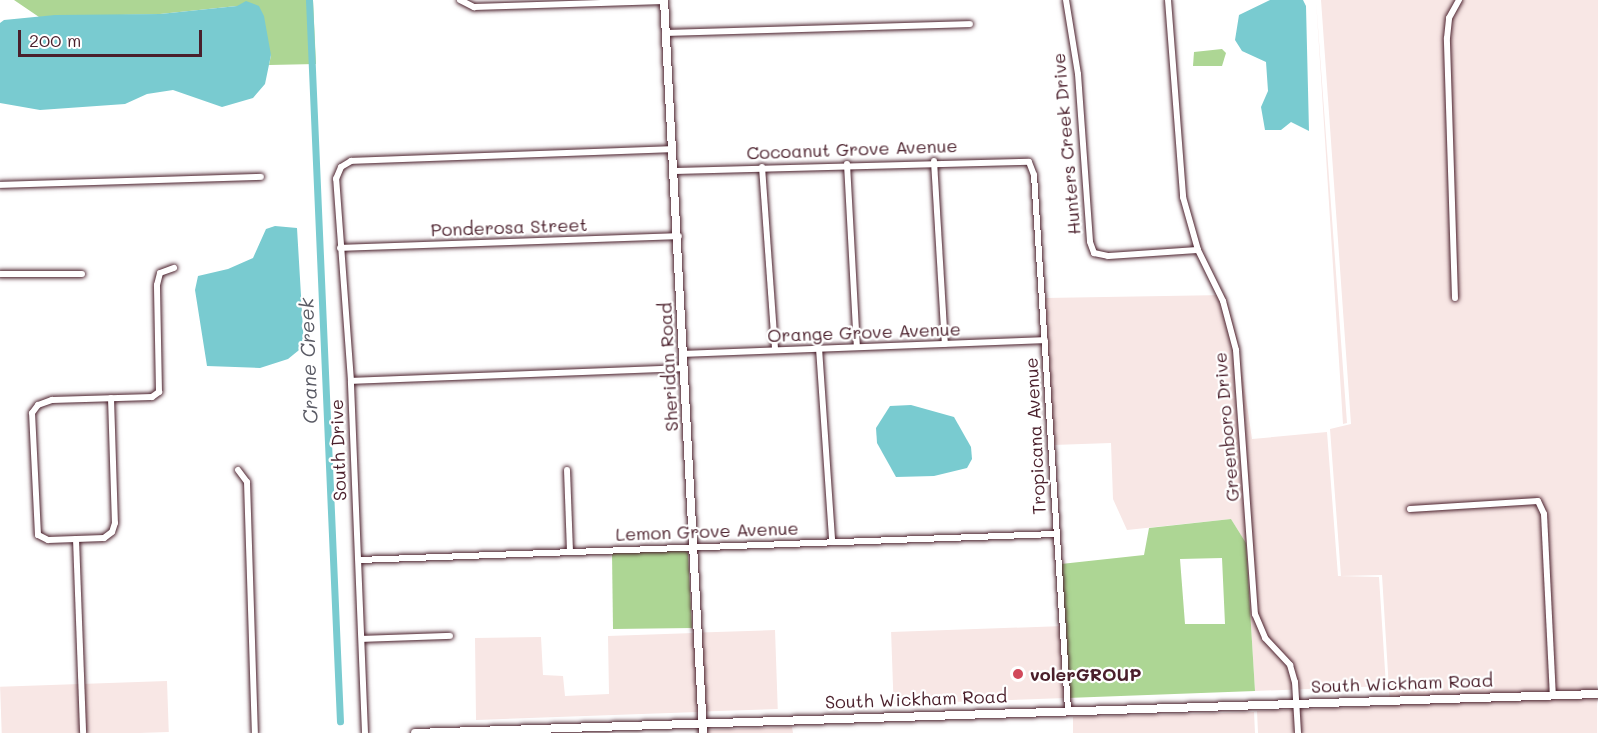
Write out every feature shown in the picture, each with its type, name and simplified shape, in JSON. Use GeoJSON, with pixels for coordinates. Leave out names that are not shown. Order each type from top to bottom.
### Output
{"type":"FeatureCollection","features":[{"type":"Feature","properties":{"kind":"main road","name":"Sheridan Road"},"geometry":{"type":"LineString","coordinates":[[664,0],[668,33],[702,728]]}},
{"type":"Feature","properties":{"kind":"main road","name":"South Wickham Road"},"geometry":{"type":"LineString","coordinates":[[415,733],[702,728],[1068,710],[1598,694]]}},
{"type":"Feature","properties":{"kind":"street"},"geometry":{"type":"LineString","coordinates":[[460,0],[474,7],[664,0]]}},
{"type":"Feature","properties":{"kind":"street","name":"Hunters Creek Drive"},"geometry":{"type":"LineString","coordinates":[[1066,0],[1078,74],[1090,242],[1094,253],[1108,256],[1198,250]]}},
{"type":"Feature","properties":{"kind":"street","name":"Greenboro Drive"},"geometry":{"type":"LineString","coordinates":[[1168,0],[1179,170],[1198,250],[1222,301],[1236,350],[1255,614],[1265,639],[1290,665],[1298,733]]}},
{"type":"Feature","properties":{"kind":"street"},"geometry":{"type":"LineString","coordinates":[[1455,298],[1447,38],[1449,18],[1458,0]]}},
{"type":"Feature","properties":{"kind":"street"},"geometry":{"type":"LineString","coordinates":[[668,33],[970,24]]}},
{"type":"Feature","properties":{"kind":"street","name":"South Drive"},"geometry":{"type":"LineString","coordinates":[[365,733],[351,381],[336,179],[341,167],[351,160],[674,149]]}},
{"type":"Feature","properties":{"kind":"street"},"geometry":{"type":"LineString","coordinates":[[934,161],[945,344]]}},
{"type":"Feature","properties":{"kind":"street","name":"Cocoanut Grove Avenue"},"geometry":{"type":"LineString","coordinates":[[675,171],[934,161],[1029,162]]}},
{"type":"Feature","properties":{"kind":"street","name":"Tropicana Avenue"},"geometry":{"type":"LineString","coordinates":[[1029,162],[1034,175],[1068,710]]}},
{"type":"Feature","properties":{"kind":"street"},"geometry":{"type":"LineString","coordinates":[[847,164],[857,347]]}},
{"type":"Feature","properties":{"kind":"street"},"geometry":{"type":"LineString","coordinates":[[762,167],[775,350]]}},
{"type":"Feature","properties":{"kind":"street"},"geometry":{"type":"LineString","coordinates":[[0,185],[261,177]]}},
{"type":"Feature","properties":{"kind":"street","name":"Ponderosa Street"},"geometry":{"type":"LineString","coordinates":[[340,249],[678,236]]}},
{"type":"Feature","properties":{"kind":"street"},"geometry":{"type":"LineString","coordinates":[[111,398],[115,523],[104,538],[48,540],[38,535],[35,527],[32,413],[38,405],[52,400],[111,398],[152,397],[159,392],[157,285],[160,273],[174,268]]}},
{"type":"Feature","properties":{"kind":"street"},"geometry":{"type":"LineString","coordinates":[[0,274],[82,274]]}},
{"type":"Feature","properties":{"kind":"street","name":"Orange Grove Avenue"},"geometry":{"type":"LineString","coordinates":[[684,354],[1045,340]]}},
{"type":"Feature","properties":{"kind":"street"},"geometry":{"type":"LineString","coordinates":[[819,348],[832,541]]}},
{"type":"Feature","properties":{"kind":"street"},"geometry":{"type":"LineString","coordinates":[[351,381],[684,368]]}},
{"type":"Feature","properties":{"kind":"street"},"geometry":{"type":"LineString","coordinates":[[238,470],[247,482],[255,733]]}},
{"type":"Feature","properties":{"kind":"street"},"geometry":{"type":"LineString","coordinates":[[567,470],[570,551]]}},
{"type":"Feature","properties":{"kind":"street"},"geometry":{"type":"LineString","coordinates":[[1410,509],[1538,501],[1544,514],[1553,695]]}},
{"type":"Feature","properties":{"kind":"street","name":"Lemon Grove Avenue"},"geometry":{"type":"LineString","coordinates":[[359,560],[1056,534]]}},
{"type":"Feature","properties":{"kind":"street"},"geometry":{"type":"LineString","coordinates":[[76,539],[82,733]]}},
{"type":"Feature","properties":{"kind":"street"},"geometry":{"type":"LineString","coordinates":[[362,639],[450,636]]}},
{"type":"Feature","properties":{"kind":"shaded area"},"geometry":{"type":"Polygon","coordinates":[[[1316,0],[1347,423],[1343,424],[1321,77],[1316,0]]]}},
{"type":"Feature","properties":{"kind":"shaded area"},"geometry":{"type":"Polygon","coordinates":[[[1321,0],[1598,0],[1597,733],[1258,733],[1257,711],[1390,706],[1382,575],[1341,576],[1330,429],[1351,424],[1321,0]]]}},
{"type":"Feature","properties":{"kind":"shaded area"},"geometry":{"type":"Polygon","coordinates":[[[1225,295],[1237,337],[1252,439],[1327,432],[1338,576],[1379,577],[1386,686],[1255,691],[1246,543],[1231,519],[1127,530],[1113,499],[1111,443],[1053,445],[1045,298],[1225,295]]]}},
{"type":"Feature","properties":{"kind":"shaded area"},"geometry":{"type":"Polygon","coordinates":[[[1064,626],[1067,698],[894,704],[891,632],[1064,626]]]}},
{"type":"Feature","properties":{"kind":"shaded area"},"geometry":{"type":"Polygon","coordinates":[[[775,630],[778,709],[704,712],[701,633],[775,630]]]}},
{"type":"Feature","properties":{"kind":"shaded area"},"geometry":{"type":"Polygon","coordinates":[[[694,633],[698,712],[476,720],[475,638],[541,637],[543,675],[563,676],[565,696],[609,694],[608,636],[694,633]]]}},
{"type":"Feature","properties":{"kind":"shaded area"},"geometry":{"type":"Polygon","coordinates":[[[167,681],[169,732],[2,733],[0,687],[167,681]]]}},
{"type":"Feature","properties":{"kind":"shaded area"},"geometry":{"type":"Polygon","coordinates":[[[1254,712],[1255,733],[1073,733],[1073,717],[1254,712]]]}},
{"type":"Feature","properties":{"kind":"shaded area"},"geometry":{"type":"Polygon","coordinates":[[[792,727],[793,733],[706,733],[706,730],[792,727]]]}},
{"type":"Feature","properties":{"kind":"green space"},"geometry":{"type":"Polygon","coordinates":[[[14,0],[313,0],[316,64],[269,65],[271,55],[237,6],[160,14],[39,17],[14,0]]]}},
{"type":"Feature","properties":{"kind":"green space"},"geometry":{"type":"Polygon","coordinates":[[[1222,49],[1226,53],[1222,66],[1193,66],[1194,52],[1222,49]]]}},
{"type":"Feature","properties":{"kind":"green space"},"geometry":{"type":"Polygon","coordinates":[[[1231,519],[1246,543],[1255,691],[1067,698],[1061,564],[1144,555],[1149,528],[1231,519]],[[1222,558],[1180,559],[1185,624],[1225,624],[1222,558]]]}},
{"type":"Feature","properties":{"kind":"green space"},"geometry":{"type":"Polygon","coordinates":[[[684,550],[688,553],[692,628],[613,629],[612,553],[684,550]]]}},
{"type":"Feature","properties":{"kind":"water"},"geometry":{"type":"Polygon","coordinates":[[[1270,0],[1303,0],[1306,6],[1309,131],[1291,122],[1281,130],[1265,130],[1261,107],[1268,91],[1266,62],[1242,51],[1235,40],[1239,15],[1270,0]]]}},
{"type":"Feature","properties":{"kind":"water"},"geometry":{"type":"Polygon","coordinates":[[[246,1],[259,6],[264,16],[271,55],[265,84],[253,98],[222,107],[173,90],[147,94],[125,104],[40,110],[0,103],[0,23],[4,20],[55,15],[160,14],[237,6],[246,1]]]}},
{"type":"Feature","properties":{"kind":"water"},"geometry":{"type":"Polygon","coordinates":[[[275,226],[297,228],[304,346],[288,359],[260,368],[207,366],[195,290],[198,276],[228,269],[253,258],[266,229],[275,226]]]}},
{"type":"Feature","properties":{"kind":"water"},"geometry":{"type":"Polygon","coordinates":[[[911,405],[954,417],[971,447],[972,459],[967,468],[934,476],[896,477],[877,443],[876,428],[890,406],[911,405]]]}},
{"type":"Feature","properties":{"kind":"waterway","name":"Crane Creek"},"geometry":{"type":"LineString","coordinates":[[309,0],[340,721]]}},
{"type":"Feature","properties":{"kind":"place","name":"volerGROUP"},"geometry":{"type":"Point","coordinates":[1018,674]}}]}
